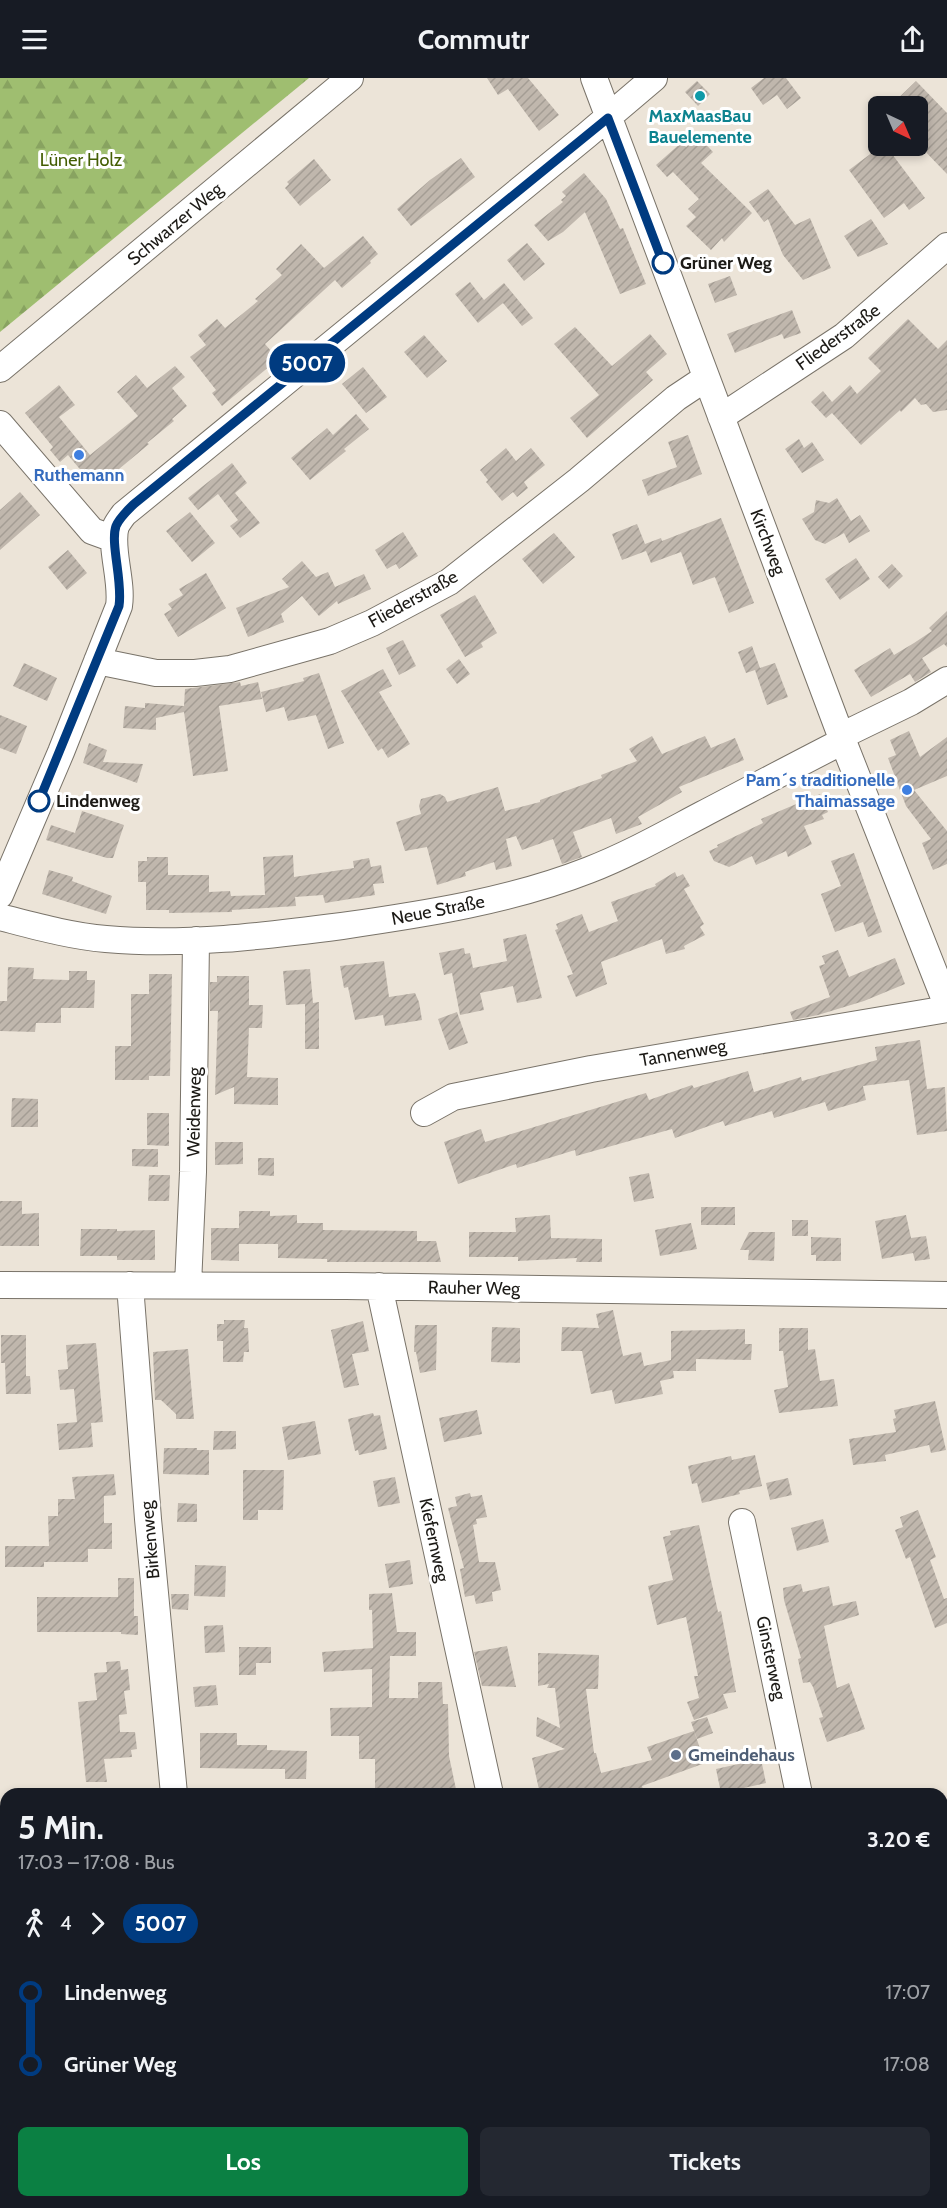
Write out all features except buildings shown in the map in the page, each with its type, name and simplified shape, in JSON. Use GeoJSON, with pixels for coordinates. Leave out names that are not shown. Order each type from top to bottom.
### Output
{"type":"FeatureCollection","features":[{"type":"Feature","properties":{"kind":"street","name":"Schwarzer Weg"},"geometry":{"type":"LineString","coordinates":[[0,369],[350,78]]}},
{"type":"Feature","properties":{"kind":"street","name":"Kirchweg"},"geometry":{"type":"LineString","coordinates":[[594,78],[842,738],[947,1007]]}},
{"type":"Feature","properties":{"kind":"street"},"geometry":{"type":"LineString","coordinates":[[0,895],[114,620],[121,594],[114,539],[116,526],[124,514],[654,78]]}},
{"type":"Feature","properties":{"kind":"street","name":"Fliederstraße"},"geometry":{"type":"LineString","coordinates":[[721,417],[844,336],[947,246]]}},
{"type":"Feature","properties":{"kind":"street","name":"Fliederstraße"},"geometry":{"type":"LineString","coordinates":[[97,661],[156,673],[195,673],[230,669],[330,641],[372,623],[449,582],[579,480],[676,398],[706,378]]}},
{"type":"Feature","properties":{"kind":"street"},"geometry":{"type":"LineString","coordinates":[[0,424],[92,531],[114,539]]}},
{"type":"Feature","properties":{"kind":"street","name":"Neue Straße"},"geometry":{"type":"LineString","coordinates":[[0,917],[69,934],[108,939],[196,940],[299,932],[384,920],[476,903],[544,885],[588,870],[642,846],[911,702],[947,680]]}},
{"type":"Feature","properties":{"kind":"street","name":"Weidenweg"},"geometry":{"type":"LineString","coordinates":[[188,1285],[193,1172],[196,940]]}},
{"type":"Feature","properties":{"kind":"street","name":"Tannenweg"},"geometry":{"type":"LineString","coordinates":[[424,1113],[453,1097],[591,1069],[947,1007]]}},
{"type":"Feature","properties":{"kind":"street","name":"Rauher Weg"},"geometry":{"type":"LineString","coordinates":[[0,1285],[379,1287],[947,1295]]}},
{"type":"Feature","properties":{"kind":"street","name":"Birkenweg"},"geometry":{"type":"LineString","coordinates":[[130,1285],[148,1519],[173,1788]]}},
{"type":"Feature","properties":{"kind":"street","name":"Kiefernweg"},"geometry":{"type":"LineString","coordinates":[[379,1287],[489,1788]]}},
{"type":"Feature","properties":{"kind":"street","name":"Ginsterweg"},"geometry":{"type":"LineString","coordinates":[[742,1522],[798,1788]]}},
{"type":"Feature","properties":{"kind":"green space","name":"Lüner Holz"},"geometry":{"type":"Polygon","coordinates":[[[0,78],[309,78],[0,332],[0,78]]]}},
{"type":"Feature","properties":{"kind":"bus line","name":"5007"},"geometry":{"type":"LineString","coordinates":[[39,801],[119,606],[121,594],[114,539],[116,526],[134,504],[608,118],[663,263]]}},
{"type":"Feature","properties":{"kind":"place","name":"MaxMaasBau Bauelemente"},"geometry":{"type":"Point","coordinates":[700,96]}},
{"type":"Feature","properties":{"kind":"place","name":"Grüner Weg"},"geometry":{"type":"Point","coordinates":[663,263]}},
{"type":"Feature","properties":{"kind":"place","name":"Ruthemann"},"geometry":{"type":"Point","coordinates":[79,455]}},
{"type":"Feature","properties":{"kind":"place","name":"Pam´s traditionelle Thaimassage"},"geometry":{"type":"Point","coordinates":[907,790]}},
{"type":"Feature","properties":{"kind":"place","name":"Lindenweg"},"geometry":{"type":"Point","coordinates":[39,801]}},
{"type":"Feature","properties":{"kind":"place","name":"Gmeindehaus"},"geometry":{"type":"Point","coordinates":[676,1755]}}]}
